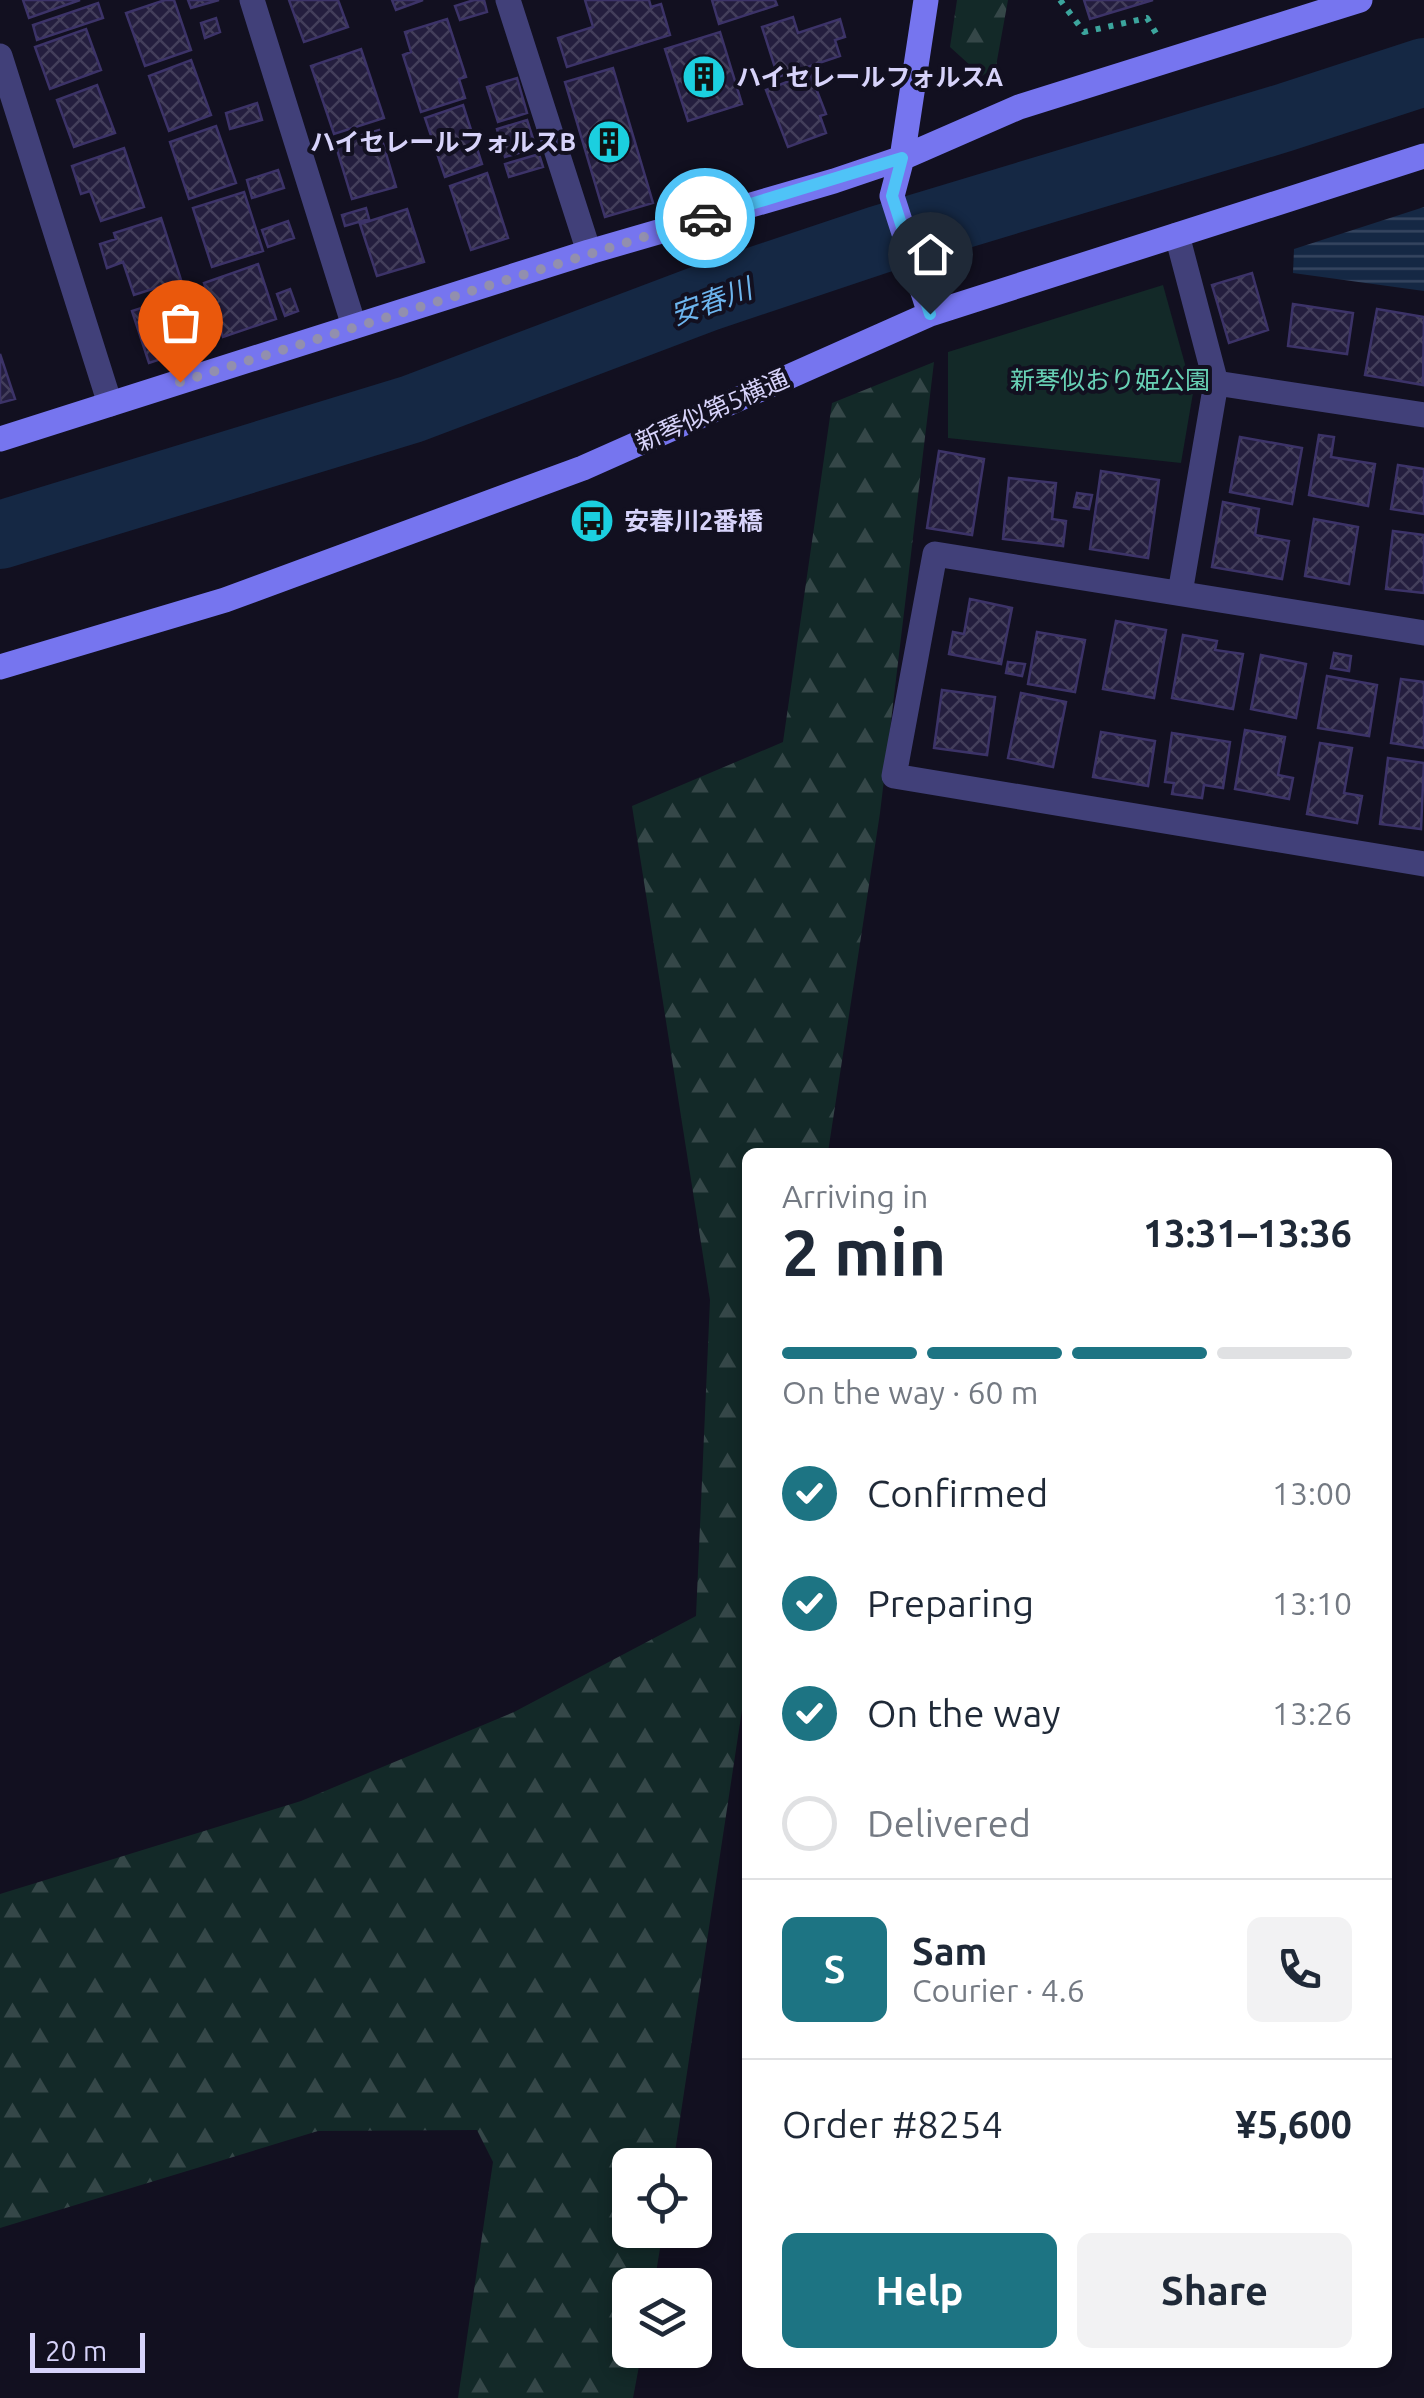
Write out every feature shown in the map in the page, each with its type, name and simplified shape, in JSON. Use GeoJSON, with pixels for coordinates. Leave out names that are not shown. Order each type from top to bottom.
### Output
{"type":"FeatureCollection","features":[{"type":"Feature","properties":{"kind":"street"},"geometry":{"type":"LineString","coordinates":[[252,0],[354,326]]}},
{"type":"Feature","properties":{"kind":"street"},"geometry":{"type":"LineString","coordinates":[[508,0],[589,252]]}},
{"type":"Feature","properties":{"kind":"street"},"geometry":{"type":"LineString","coordinates":[[926,0],[902,158],[892,196],[930,314]]}},
{"type":"Feature","properties":{"kind":"street"},"geometry":{"type":"LineString","coordinates":[[0,440],[589,252],[834,181],[902,158],[1019,107],[1360,0]]}},
{"type":"Feature","properties":{"kind":"street"},"geometry":{"type":"LineString","coordinates":[[0,56],[110,404]]}},
{"type":"Feature","properties":{"kind":"street","name":"新琴似第5横通"},"geometry":{"type":"LineString","coordinates":[[0,667],[225,600],[584,468],[930,314],[1424,156]]}},
{"type":"Feature","properties":{"kind":"street"},"geometry":{"type":"LineString","coordinates":[[1177,235],[1216,383],[1180,593]]}},
{"type":"Feature","properties":{"kind":"street"},"geometry":{"type":"LineString","coordinates":[[1216,383],[1424,415]]}},
{"type":"Feature","properties":{"kind":"street"},"geometry":{"type":"LineString","coordinates":[[1424,633],[935,554],[894,776],[1424,864]]}},
{"type":"Feature","properties":{"kind":"path"},"geometry":{"type":"LineString","coordinates":[[1060,0],[1084,32],[1147,18],[1159,37]]}},
{"type":"Feature","properties":{"kind":"green space"},"geometry":{"type":"Polygon","coordinates":[[[957,0],[1008,0],[996,66],[982,76],[950,47],[957,0]]]}},
{"type":"Feature","properties":{"kind":"green space","name":"新琴似おり姫公園"},"geometry":{"type":"Polygon","coordinates":[[[1163,285],[1193,393],[1181,463],[948,438],[948,352],[1163,285]]]}},
{"type":"Feature","properties":{"kind":"green space"},"geometry":{"type":"Polygon","coordinates":[[[934,362],[880,813],[829,1148],[742,1148],[742,1710],[676,2148],[612,2148],[612,2248],[660,2248],[657,2268],[612,2268],[612,2368],[639,2368],[633,2398],[458,2398],[493,2162],[477,2130],[318,2131],[0,2228],[0,1894],[301,1801],[514,1712],[696,1616],[710,1300],[632,806],[783,742],[832,403],[934,362]]]}},
{"type":"Feature","properties":{"kind":"water"},"geometry":{"type":"Polygon","coordinates":[[[1424,207],[1424,291],[1293,273],[1294,249],[1424,207]]]}},
{"type":"Feature","properties":{"kind":"building"},"geometry":{"type":"Polygon","coordinates":[[[23,0],[80,0],[29,18],[23,0]]]}},
{"type":"Feature","properties":{"kind":"building"},"geometry":{"type":"Polygon","coordinates":[[[174,0],[191,50],[145,66],[126,13],[174,0]]]}},
{"type":"Feature","properties":{"kind":"building"},"geometry":{"type":"Polygon","coordinates":[[[188,0],[219,0],[191,8],[188,0]]]}},
{"type":"Feature","properties":{"kind":"building"},"geometry":{"type":"Polygon","coordinates":[[[289,0],[338,0],[348,27],[304,42],[289,0]]]}},
{"type":"Feature","properties":{"kind":"building"},"geometry":{"type":"Polygon","coordinates":[[[392,0],[423,0],[396,10],[392,0]]]}},
{"type":"Feature","properties":{"kind":"building"},"geometry":{"type":"Polygon","coordinates":[[[484,0],[487,12],[460,20],[455,6],[484,0]]]}},
{"type":"Feature","properties":{"kind":"building"},"geometry":{"type":"Polygon","coordinates":[[[585,0],[649,0],[651,7],[661,4],[670,35],[567,67],[558,38],[593,27],[585,0]]]}},
{"type":"Feature","properties":{"kind":"building"},"geometry":{"type":"Polygon","coordinates":[[[712,0],[775,0],[777,5],[719,24],[712,0]]]}},
{"type":"Feature","properties":{"kind":"building"},"geometry":{"type":"Polygon","coordinates":[[[1084,0],[1153,0],[1090,19],[1084,0]]]}},
{"type":"Feature","properties":{"kind":"building"},"geometry":{"type":"Polygon","coordinates":[[[98,3],[103,18],[37,40],[33,25],[98,3]]]}},
{"type":"Feature","properties":{"kind":"building"},"geometry":{"type":"Polygon","coordinates":[[[793,17],[798,33],[840,19],[845,37],[835,40],[840,56],[778,77],[762,27],[793,17]]]}},
{"type":"Feature","properties":{"kind":"building"},"geometry":{"type":"Polygon","coordinates":[[[216,18],[220,32],[205,38],[201,23],[216,18]]]}},
{"type":"Feature","properties":{"kind":"building"},"geometry":{"type":"Polygon","coordinates":[[[447,19],[466,77],[459,79],[465,98],[421,112],[403,55],[411,52],[405,32],[447,19]]]}},
{"type":"Feature","properties":{"kind":"building"},"geometry":{"type":"Polygon","coordinates":[[[86,29],[101,70],[50,89],[35,47],[86,29]]]}},
{"type":"Feature","properties":{"kind":"building","name":"ハイセレールフォルスA"},"geometry":{"type":"Polygon","coordinates":[[[720,32],[742,104],[688,121],[665,49],[720,32]]]}},
{"type":"Feature","properties":{"kind":"building"},"geometry":{"type":"Polygon","coordinates":[[[361,49],[384,118],[334,134],[311,66],[361,49]]]}},
{"type":"Feature","properties":{"kind":"building"},"geometry":{"type":"Polygon","coordinates":[[[191,60],[211,115],[169,131],[149,76],[191,60]]]}},
{"type":"Feature","properties":{"kind":"building","name":"ハイセレールフォルスB"},"geometry":{"type":"Polygon","coordinates":[[[613,68],[653,203],[605,217],[565,82],[613,68]]]}},
{"type":"Feature","properties":{"kind":"building"},"geometry":{"type":"Polygon","coordinates":[[[810,73],[826,114],[820,116],[826,133],[788,147],[766,90],[810,73]]]}},
{"type":"Feature","properties":{"kind":"building"},"geometry":{"type":"Polygon","coordinates":[[[517,78],[527,113],[498,122],[487,87],[517,78]]]}},
{"type":"Feature","properties":{"kind":"building"},"geometry":{"type":"Polygon","coordinates":[[[97,85],[115,133],[74,147],[57,100],[97,85]]]}},
{"type":"Feature","properties":{"kind":"building"},"geometry":{"type":"Polygon","coordinates":[[[257,103],[262,120],[230,129],[226,113],[257,103]]]}},
{"type":"Feature","properties":{"kind":"building"},"geometry":{"type":"Polygon","coordinates":[[[463,105],[482,164],[445,177],[425,118],[463,105]]]}},
{"type":"Feature","properties":{"kind":"building"},"geometry":{"type":"Polygon","coordinates":[[[527,120],[536,148],[505,157],[497,129],[527,120]]]}},
{"type":"Feature","properties":{"kind":"building"},"geometry":{"type":"Polygon","coordinates":[[[216,126],[236,183],[189,199],[170,142],[216,126]]]}},
{"type":"Feature","properties":{"kind":"building"},"geometry":{"type":"Polygon","coordinates":[[[379,130],[396,187],[352,199],[335,143],[379,130]]]}},
{"type":"Feature","properties":{"kind":"building"},"geometry":{"type":"Polygon","coordinates":[[[124,148],[144,207],[101,221],[90,191],[81,194],[72,166],[124,148]]]}},
{"type":"Feature","properties":{"kind":"building"},"geometry":{"type":"Polygon","coordinates":[[[539,154],[543,167],[509,177],[505,164],[539,154]]]}},
{"type":"Feature","properties":{"kind":"building"},"geometry":{"type":"Polygon","coordinates":[[[278,170],[284,188],[252,198],[247,180],[278,170]]]}},
{"type":"Feature","properties":{"kind":"building"},"geometry":{"type":"Polygon","coordinates":[[[487,173],[508,238],[471,250],[450,186],[487,173]]]}},
{"type":"Feature","properties":{"kind":"building"},"geometry":{"type":"Polygon","coordinates":[[[244,192],[263,251],[212,267],[193,208],[244,192]]]}},
{"type":"Feature","properties":{"kind":"building"},"geometry":{"type":"Polygon","coordinates":[[[366,208],[369,219],[345,226],[342,215],[366,208]]]}},
{"type":"Feature","properties":{"kind":"building"},"geometry":{"type":"Polygon","coordinates":[[[407,209],[424,262],[377,276],[360,224],[407,209]]]}},
{"type":"Feature","properties":{"kind":"building"},"geometry":{"type":"Polygon","coordinates":[[[161,218],[181,280],[134,295],[123,262],[107,268],[100,244],[116,239],[114,233],[161,218]]]}},
{"type":"Feature","properties":{"kind":"building"},"geometry":{"type":"Polygon","coordinates":[[[288,221],[294,238],[268,247],[262,230],[288,221]]]}},
{"type":"Feature","properties":{"kind":"building"},"geometry":{"type":"Polygon","coordinates":[[[258,264],[276,319],[223,337],[204,283],[258,264]]]}},
{"type":"Feature","properties":{"kind":"building"},"geometry":{"type":"Polygon","coordinates":[[[1252,273],[1268,330],[1229,343],[1212,285],[1252,273]]]}},
{"type":"Feature","properties":{"kind":"building"},"geometry":{"type":"Polygon","coordinates":[[[290,289],[298,311],[285,316],[277,294],[290,289]]]}},
{"type":"Feature","properties":{"kind":"building"},"geometry":{"type":"Polygon","coordinates":[[[187,293],[204,345],[149,363],[132,311],[187,293]]]}},
{"type":"Feature","properties":{"kind":"building"},"geometry":{"type":"Polygon","coordinates":[[[1293,304],[1353,313],[1347,354],[1288,346],[1293,304]]]}},
{"type":"Feature","properties":{"kind":"building"},"geometry":{"type":"Polygon","coordinates":[[[1377,309],[1424,317],[1423,385],[1365,375],[1377,309]]]}},
{"type":"Feature","properties":{"kind":"building"},"geometry":{"type":"Polygon","coordinates":[[[0,354],[15,399],[0,403],[0,354]]]}},
{"type":"Feature","properties":{"kind":"building"},"geometry":{"type":"Polygon","coordinates":[[[1319,435],[1334,437],[1331,457],[1375,464],[1368,506],[1309,495],[1319,435]]]}},
{"type":"Feature","properties":{"kind":"building"},"geometry":{"type":"Polygon","coordinates":[[[1240,437],[1302,448],[1292,504],[1230,492],[1240,437]]]}},
{"type":"Feature","properties":{"kind":"building"},"geometry":{"type":"Polygon","coordinates":[[[939,451],[984,459],[972,535],[927,528],[939,451]]]}},
{"type":"Feature","properties":{"kind":"building"},"geometry":{"type":"Polygon","coordinates":[[[1398,465],[1424,469],[1424,514],[1391,509],[1398,465]]]}},
{"type":"Feature","properties":{"kind":"building"},"geometry":{"type":"Polygon","coordinates":[[[1101,471],[1159,480],[1148,558],[1090,549],[1101,471]]]}},
{"type":"Feature","properties":{"kind":"building"},"geometry":{"type":"Polygon","coordinates":[[[1009,478],[1056,483],[1052,519],[1066,521],[1063,546],[1003,539],[1009,478]]]}},
{"type":"Feature","properties":{"kind":"building"},"geometry":{"type":"Polygon","coordinates":[[[1077,493],[1092,495],[1089,509],[1074,507],[1077,493]]]}},
{"type":"Feature","properties":{"kind":"building"},"geometry":{"type":"Polygon","coordinates":[[[1223,502],[1259,509],[1255,535],[1289,541],[1282,579],[1212,567],[1223,502]]]}},
{"type":"Feature","properties":{"kind":"building"},"geometry":{"type":"Polygon","coordinates":[[[1314,519],[1358,527],[1349,584],[1305,576],[1314,519]]]}},
{"type":"Feature","properties":{"kind":"building"},"geometry":{"type":"Polygon","coordinates":[[[1393,531],[1424,535],[1424,593],[1386,589],[1393,531]]]}},
{"type":"Feature","properties":{"kind":"building"},"geometry":{"type":"Polygon","coordinates":[[[970,599],[1012,608],[1001,664],[949,654],[953,632],[964,634],[970,599]]]}},
{"type":"Feature","properties":{"kind":"building"},"geometry":{"type":"Polygon","coordinates":[[[1116,621],[1166,630],[1154,698],[1103,689],[1116,621]]]}},
{"type":"Feature","properties":{"kind":"building"},"geometry":{"type":"Polygon","coordinates":[[[1037,632],[1085,640],[1075,692],[1028,684],[1037,632]]]}},
{"type":"Feature","properties":{"kind":"building"},"geometry":{"type":"Polygon","coordinates":[[[1183,635],[1217,641],[1215,650],[1243,654],[1233,709],[1172,698],[1183,635]]]}},
{"type":"Feature","properties":{"kind":"building"},"geometry":{"type":"Polygon","coordinates":[[[1334,653],[1351,656],[1349,671],[1331,668],[1334,653]]]}},
{"type":"Feature","properties":{"kind":"building"},"geometry":{"type":"Polygon","coordinates":[[[1261,655],[1306,664],[1296,718],[1251,709],[1261,655]]]}},
{"type":"Feature","properties":{"kind":"building"},"geometry":{"type":"Polygon","coordinates":[[[1008,662],[1025,664],[1022,676],[1006,673],[1008,662]]]}},
{"type":"Feature","properties":{"kind":"building"},"geometry":{"type":"Polygon","coordinates":[[[1327,676],[1377,685],[1369,736],[1318,728],[1327,676]]]}},
{"type":"Feature","properties":{"kind":"building"},"geometry":{"type":"Polygon","coordinates":[[[1401,679],[1424,682],[1424,748],[1391,743],[1401,679]]]}},
{"type":"Feature","properties":{"kind":"building"},"geometry":{"type":"Polygon","coordinates":[[[942,690],[995,697],[987,755],[934,748],[942,690]]]}},
{"type":"Feature","properties":{"kind":"building"},"geometry":{"type":"Polygon","coordinates":[[[1021,693],[1066,702],[1053,767],[1008,758],[1021,693]]]}},
{"type":"Feature","properties":{"kind":"building"},"geometry":{"type":"Polygon","coordinates":[[[1245,730],[1285,737],[1278,775],[1293,778],[1289,799],[1235,789],[1245,730]]]}},
{"type":"Feature","properties":{"kind":"building"},"geometry":{"type":"Polygon","coordinates":[[[1101,732],[1155,741],[1148,786],[1093,777],[1101,732]]]}},
{"type":"Feature","properties":{"kind":"building"},"geometry":{"type":"Polygon","coordinates":[[[1172,733],[1230,742],[1223,788],[1204,785],[1202,798],[1172,794],[1174,783],[1165,782],[1172,733]]]}},
{"type":"Feature","properties":{"kind":"building"},"geometry":{"type":"Polygon","coordinates":[[[1320,743],[1352,748],[1344,793],[1362,796],[1357,823],[1307,814],[1320,743]]]}},
{"type":"Feature","properties":{"kind":"building"},"geometry":{"type":"Polygon","coordinates":[[[1388,758],[1424,763],[1421,829],[1380,824],[1388,758]]]}},
{"type":"Feature","properties":{"kind":"waterway","name":"安春川"},"geometry":{"type":"LineString","coordinates":[[0,535],[412,409],[708,297],[881,239],[1424,72]]}},
{"type":"Feature","properties":{"kind":"way so far"},"geometry":{"type":"LineString","coordinates":[[180,382],[705,218]]}},
{"type":"Feature","properties":{"kind":"place","name":"ハイセレールフォルスA"},"geometry":{"type":"Point","coordinates":[704,77]}},
{"type":"Feature","properties":{"kind":"place","name":"ハイセレールフォルスB"},"geometry":{"type":"Point","coordinates":[609,142]}},
{"type":"Feature","properties":{"kind":"place","name":"安春川2番橋"},"geometry":{"type":"Point","coordinates":[592,521]}},
{"type":"Feature","properties":{"kind":"route"},"geometry":{"type":"LineString","coordinates":[[705,218],[902,158],[892,196],[930,314]]}}]}
